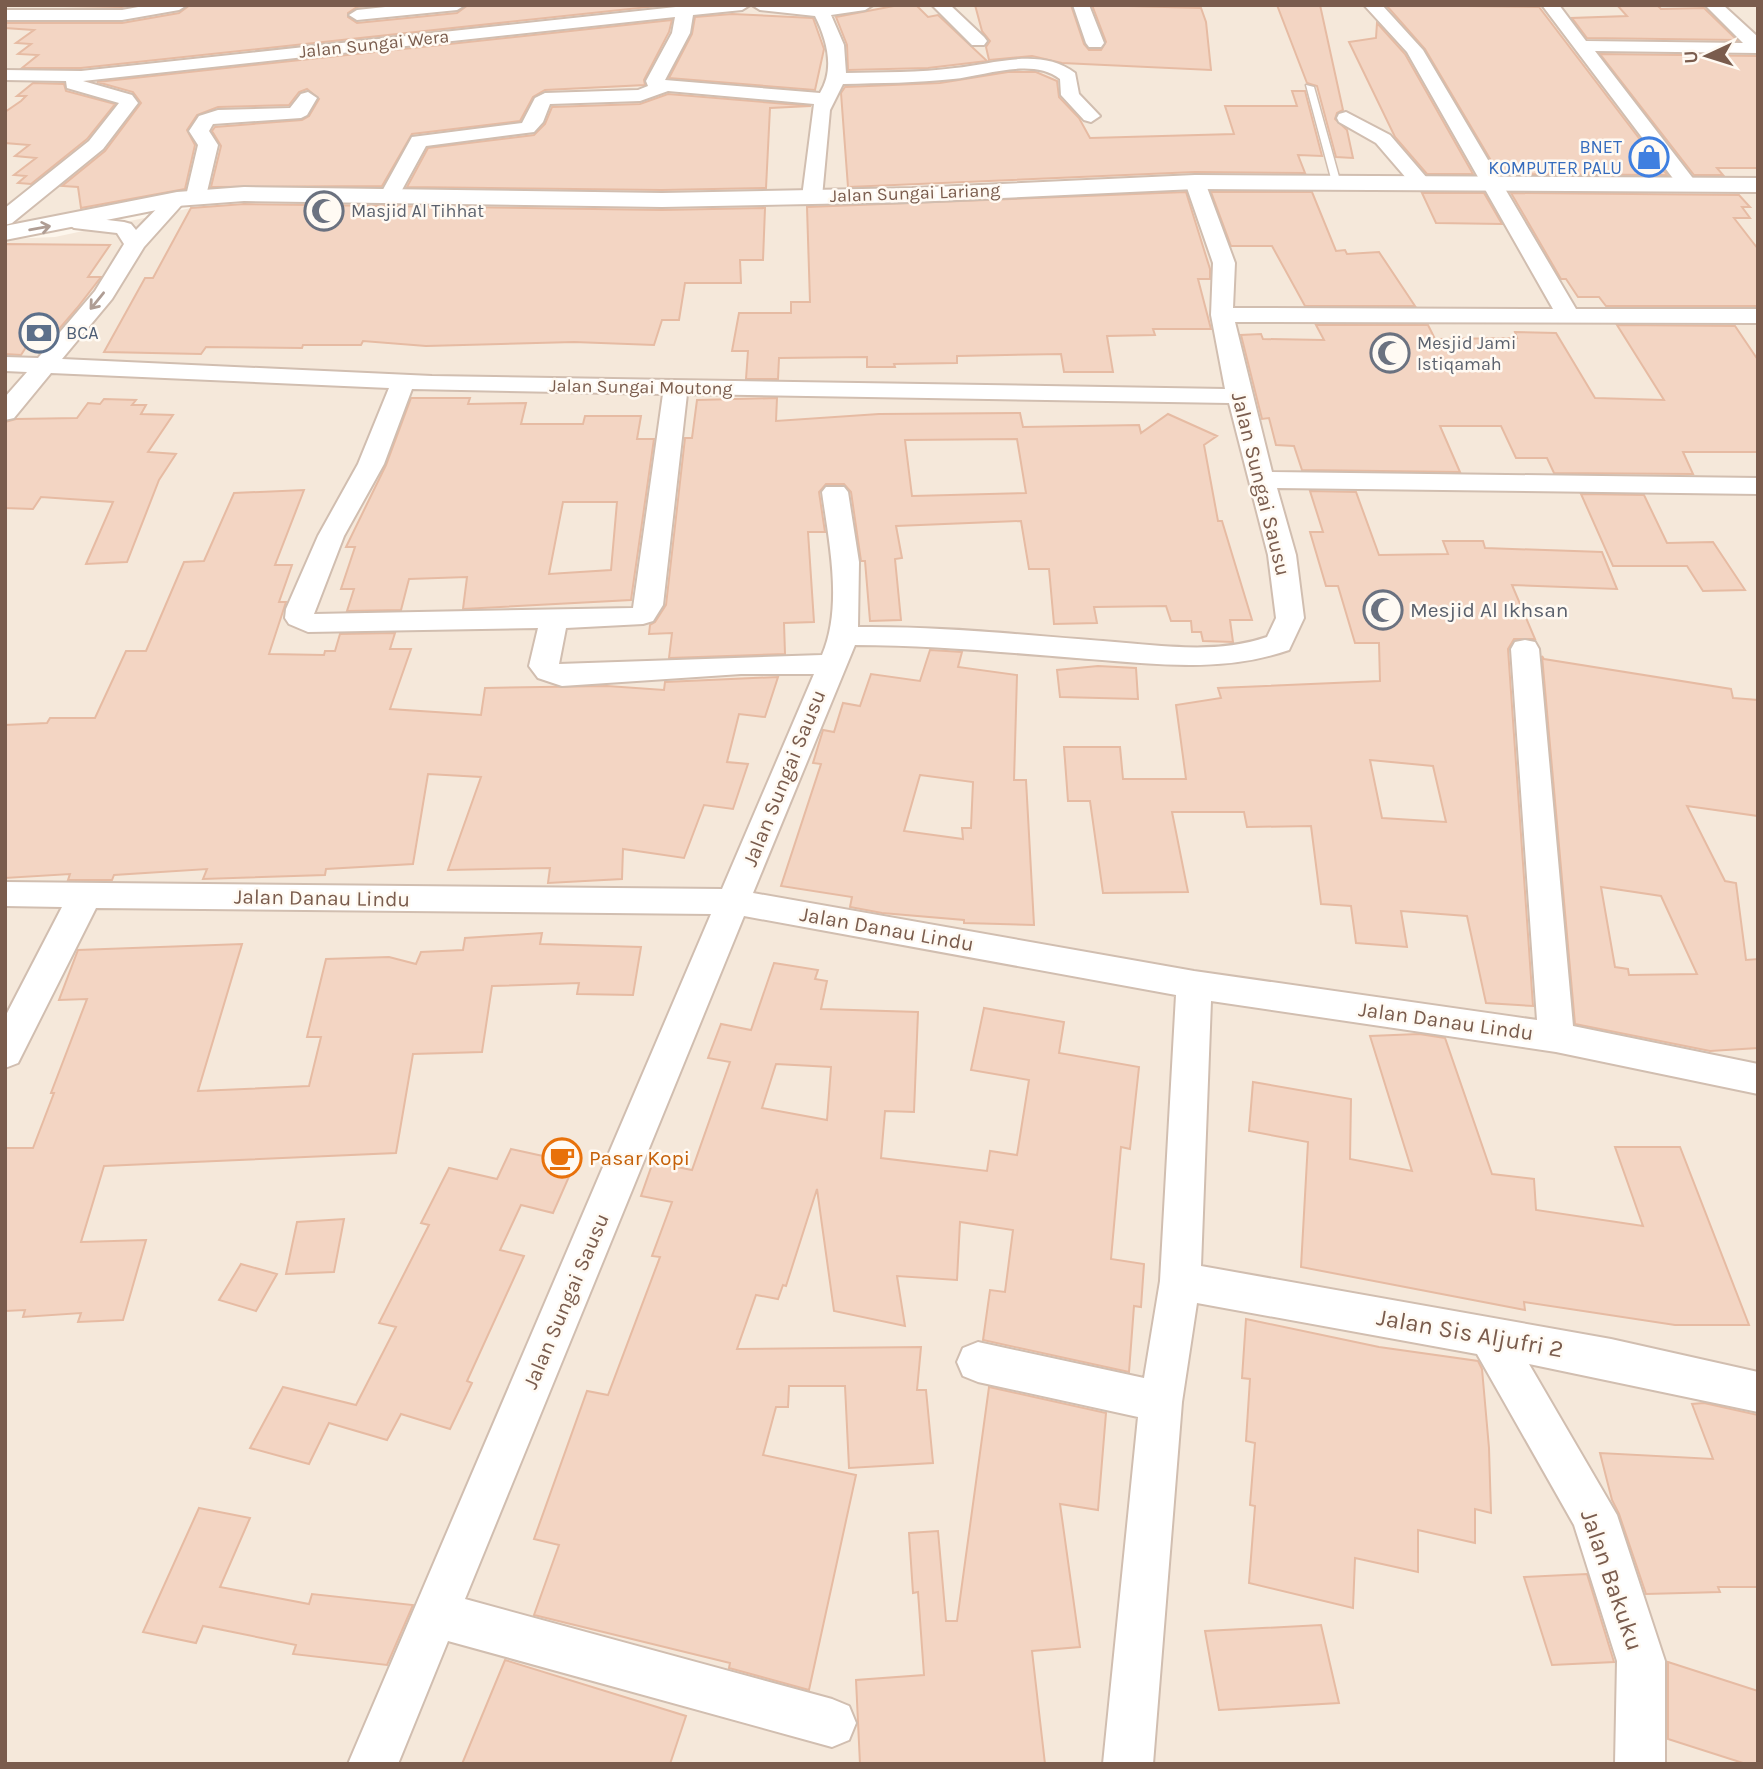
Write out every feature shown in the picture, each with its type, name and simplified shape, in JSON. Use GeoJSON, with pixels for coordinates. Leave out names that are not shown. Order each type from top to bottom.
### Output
{"type":"FeatureCollection","features":[{"type":"Feature","properties":{"kind":"street"},"geometry":{"type":"LineString","coordinates":[[5,15],[71,10],[122,15],[179,5]]}},
{"type":"Feature","properties":{"kind":"street"},"geometry":{"type":"LineString","coordinates":[[367,45],[356,10],[457,5]]}},
{"type":"Feature","properties":{"kind":"street","name":"Jalan Sungai Wera"},"geometry":{"type":"LineString","coordinates":[[5,75],[51,78],[743,5]]}},
{"type":"Feature","properties":{"kind":"street"},"geometry":{"type":"LineString","coordinates":[[760,5],[821,12],[865,5]]}},
{"type":"Feature","properties":{"kind":"street"},"geometry":{"type":"LineString","coordinates":[[940,5],[978,41]]}},
{"type":"Feature","properties":{"kind":"street"},"geometry":{"type":"LineString","coordinates":[[1081,5],[1095,43]]}},
{"type":"Feature","properties":{"kind":"street"},"geometry":{"type":"LineString","coordinates":[[1372,5],[1414,50],[1568,315]]}},
{"type":"Feature","properties":{"kind":"street"},"geometry":{"type":"LineString","coordinates":[[1550,5],[1688,185]]}},
{"type":"Feature","properties":{"kind":"street"},"geometry":{"type":"LineString","coordinates":[[1713,5],[1758,48]]}},
{"type":"Feature","properties":{"kind":"street"},"geometry":{"type":"LineString","coordinates":[[663,87],[654,81],[681,33],[685,11]]}},
{"type":"Feature","properties":{"kind":"street"},"geometry":{"type":"LineString","coordinates":[[812,197],[817,134],[824,99],[836,79],[832,34],[821,12]]}},
{"type":"Feature","properties":{"kind":"street"},"geometry":{"type":"LineString","coordinates":[[1580,46],[1758,48]]}},
{"type":"Feature","properties":{"kind":"street"},"geometry":{"type":"LineString","coordinates":[[836,79],[954,74],[997,66],[1050,66],[1069,78],[1070,95],[1091,116]]}},
{"type":"Feature","properties":{"kind":"street"},"geometry":{"type":"LineString","coordinates":[[5,219],[96,145],[129,103],[125,99],[51,78]]}},
{"type":"Feature","properties":{"kind":"street"},"geometry":{"type":"LineString","coordinates":[[390,195],[419,141],[529,127],[545,99],[638,95],[663,87],[824,99]]}},
{"type":"Feature","properties":{"kind":"street"},"geometry":{"type":"LineString","coordinates":[[5,412],[104,294],[135,244],[187,197],[208,145],[199,131],[206,120],[218,116],[294,114],[300,111],[307,98]]}},
{"type":"Feature","properties":{"kind":"street"},"geometry":{"type":"LineString","coordinates":[[1346,118],[1383,139],[1420,183]]}},
{"type":"Feature","properties":{"kind":"street","name":"Jalan Sungai Lariang"},"geometry":{"type":"LineString","coordinates":[[5,233],[74,222],[187,197],[390,195],[662,200],[1195,182],[1758,185]]}},
{"type":"Feature","properties":{"kind":"street","name":"Jalan Sungai Sausu"},"geometry":{"type":"LineString","coordinates":[[373,1764],[838,650],[936,637],[1186,656],[1253,654],[1279,643],[1290,618],[1282,555],[1239,396],[1222,315],[1224,263],[1195,182]]}},
{"type":"Feature","properties":{"kind":"street"},"geometry":{"type":"LineString","coordinates":[[74,222],[124,228],[132,235],[135,244]]}},
{"type":"Feature","properties":{"kind":"street"},"geometry":{"type":"LineString","coordinates":[[1222,315],[1758,316]]}},
{"type":"Feature","properties":{"kind":"street","name":"Jalan Sungai Moutong"},"geometry":{"type":"LineString","coordinates":[[5,364],[403,382],[1239,396]]}},
{"type":"Feature","properties":{"kind":"street"},"geometry":{"type":"LineString","coordinates":[[403,382],[371,464],[326,548],[300,609],[299,618],[308,623],[635,618],[647,611],[676,387]]}},
{"type":"Feature","properties":{"kind":"street"},"geometry":{"type":"LineString","coordinates":[[1732,463],[1752,486]]}},
{"type":"Feature","properties":{"kind":"street"},"geometry":{"type":"LineString","coordinates":[[1260,480],[1752,486]]}},
{"type":"Feature","properties":{"kind":"street"},"geometry":{"type":"LineString","coordinates":[[554,619],[544,666],[553,674],[838,650],[845,562],[835,492]]}},
{"type":"Feature","properties":{"kind":"street"},"geometry":{"type":"LineString","coordinates":[[1525,649],[1556,1037]]}},
{"type":"Feature","properties":{"kind":"street","name":"Jalan Danau Lindu"},"geometry":{"type":"LineString","coordinates":[[5,894],[734,902],[1194,985],[1556,1037],[1758,1079]]}},
{"type":"Feature","properties":{"kind":"street"},"geometry":{"type":"LineString","coordinates":[[5,1052],[85,896]]}},
{"type":"Feature","properties":{"kind":"street"},"geometry":{"type":"LineString","coordinates":[[1128,1764],[1161,1402],[1180,1281],[1194,985]]}},
{"type":"Feature","properties":{"kind":"street","name":"Jalan Sis Aljufri 2"},"geometry":{"type":"LineString","coordinates":[[1180,1281],[1490,1337],[1758,1392]]}},
{"type":"Feature","properties":{"kind":"street","name":"Jalan Bakuku"},"geometry":{"type":"LineString","coordinates":[[1490,1337],[1594,1515],[1641,1661],[1640,1764]]}},
{"type":"Feature","properties":{"kind":"street"},"geometry":{"type":"LineString","coordinates":[[978,1362],[1161,1402]]}},
{"type":"Feature","properties":{"kind":"street"},"geometry":{"type":"LineString","coordinates":[[435,1614],[832,1723]]}},
{"type":"Feature","properties":{"kind":"lane"},"geometry":{"type":"LineString","coordinates":[[1309,87],[1337,182]]}},
{"type":"Feature","properties":{"kind":"shaded area"},"geometry":{"type":"Polygon","coordinates":[[[5,5],[1758,5],[1758,179],[1151,176],[705,193],[220,188],[155,195],[29,225],[5,227],[5,5]]]}},
{"type":"Feature","properties":{"kind":"shaded area"},"geometry":{"type":"Polygon","coordinates":[[[1162,190],[1758,192],[1758,1764],[5,1764],[5,239],[55,237],[205,205],[345,202],[780,207],[1162,190]]]}},
{"type":"Feature","properties":{"kind":"building"},"geometry":{"type":"Polygon","coordinates":[[[5,5],[133,5],[122,7],[5,5]]]}},
{"type":"Feature","properties":{"kind":"building"},"geometry":{"type":"Polygon","coordinates":[[[190,5],[377,5],[357,7],[348,13],[348,17],[357,23],[457,13],[468,5],[667,5],[81,68],[22,68],[38,55],[18,54],[31,44],[16,43],[34,30],[5,28],[5,23],[122,23],[179,13],[190,5]]]}},
{"type":"Feature","properties":{"kind":"building"},"geometry":{"type":"Polygon","coordinates":[[[899,5],[916,5],[928,17],[938,15],[987,61],[928,68],[848,70],[847,45],[836,17],[899,5]]]}},
{"type":"Feature","properties":{"kind":"building"},"geometry":{"type":"Polygon","coordinates":[[[975,5],[1071,5],[1084,44],[1089,50],[1101,50],[1106,42],[1092,5],[1201,8],[1206,22],[1211,70],[1062,63],[1032,56],[989,60],[986,47],[990,41],[982,31],[975,5]]]}},
{"type":"Feature","properties":{"kind":"building"},"geometry":{"type":"Polygon","coordinates":[[[1277,5],[1320,5],[1343,110],[1337,113],[1335,119],[1347,130],[1353,158],[1336,157],[1317,86],[1307,83],[1277,5]]]}},
{"type":"Feature","properties":{"kind":"building"},"geometry":{"type":"Polygon","coordinates":[[[1386,5],[1539,7],[1667,175],[1499,174],[1425,49],[1386,5]]]}},
{"type":"Feature","properties":{"kind":"building"},"geometry":{"type":"Polygon","coordinates":[[[1617,5],[1657,5],[1661,9],[1704,8],[1737,40],[1587,38],[1572,18],[1627,16],[1617,5]]]}},
{"type":"Feature","properties":{"kind":"building"},"geometry":{"type":"Polygon","coordinates":[[[732,14],[813,18],[824,49],[815,90],[669,78],[692,34],[695,17],[732,14]]]}},
{"type":"Feature","properties":{"kind":"building"},"geometry":{"type":"Polygon","coordinates":[[[672,20],[669,32],[644,80],[645,85],[545,90],[533,97],[520,121],[412,134],[382,186],[211,187],[221,146],[212,131],[215,127],[302,120],[309,116],[319,99],[307,89],[299,92],[289,105],[218,107],[197,115],[187,130],[195,145],[185,189],[81,208],[78,187],[62,186],[105,151],[141,103],[133,92],[97,82],[672,20]]]}},
{"type":"Feature","properties":{"kind":"building"},"geometry":{"type":"Polygon","coordinates":[[[1377,23],[1405,54],[1473,174],[1427,174],[1395,137],[1349,42],[1376,38],[1377,23]]]}},
{"type":"Feature","properties":{"kind":"building"},"geometry":{"type":"Polygon","coordinates":[[[1600,54],[1758,56],[1758,168],[1717,168],[1723,175],[1694,175],[1600,54]]]}},
{"type":"Feature","properties":{"kind":"building"},"geometry":{"type":"Polygon","coordinates":[[[1008,72],[1036,72],[1057,81],[1059,97],[1079,118],[1090,138],[1234,134],[1225,106],[1297,106],[1292,91],[1305,91],[1322,156],[1298,155],[1305,173],[1195,172],[848,187],[841,93],[845,87],[940,83],[1008,72]]]}},
{"type":"Feature","properties":{"kind":"building"},"geometry":{"type":"Polygon","coordinates":[[[33,83],[64,84],[66,91],[115,104],[87,139],[31,184],[18,183],[26,176],[14,175],[36,158],[15,156],[29,145],[5,143],[5,112],[26,96],[17,96],[33,83]]]}},
{"type":"Feature","properties":{"kind":"building"},"geometry":{"type":"Polygon","coordinates":[[[668,94],[811,106],[770,108],[766,188],[662,190],[407,187],[428,148],[534,135],[545,124],[552,107],[640,104],[668,94]]]}},
{"type":"Feature","properties":{"kind":"building"},"geometry":{"type":"Polygon","coordinates":[[[1186,192],[1210,269],[1210,279],[1198,279],[1211,329],[1153,329],[1155,335],[1107,336],[1113,372],[1064,372],[1061,354],[957,356],[957,363],[894,364],[895,367],[867,367],[867,357],[779,358],[778,379],[746,379],[748,351],[732,351],[739,313],[791,313],[791,302],[810,302],[807,207],[1186,192]]]}},
{"type":"Feature","properties":{"kind":"building"},"geometry":{"type":"Polygon","coordinates":[[[1211,192],[1312,192],[1336,251],[1345,250],[1347,254],[1379,252],[1415,306],[1305,306],[1272,246],[1231,246],[1211,192]]]}},
{"type":"Feature","properties":{"kind":"building"},"geometry":{"type":"Polygon","coordinates":[[[1422,193],[1484,193],[1502,224],[1436,223],[1422,193]]]}},
{"type":"Feature","properties":{"kind":"building"},"geometry":{"type":"Polygon","coordinates":[[[1511,193],[1739,195],[1750,207],[1742,207],[1750,218],[1734,218],[1758,249],[1758,306],[1606,306],[1599,297],[1578,297],[1566,279],[1561,279],[1511,193]]]}},
{"type":"Feature","properties":{"kind":"building"},"geometry":{"type":"Polygon","coordinates":[[[244,204],[662,210],[765,208],[763,260],[740,260],[741,283],[685,283],[679,320],[662,320],[654,345],[574,342],[426,346],[363,341],[361,345],[303,345],[302,348],[206,347],[201,354],[104,352],[145,278],[153,278],[191,208],[244,204]]]}},
{"type":"Feature","properties":{"kind":"building"},"geometry":{"type":"Polygon","coordinates":[[[5,244],[110,245],[88,277],[101,277],[77,308],[48,342],[30,341],[21,355],[5,354],[5,244]]]}},
{"type":"Feature","properties":{"kind":"building"},"geometry":{"type":"Polygon","coordinates":[[[1316,325],[1428,325],[1435,339],[1517,338],[1515,332],[1556,333],[1595,398],[1664,400],[1617,325],[1735,326],[1758,360],[1758,452],[1683,452],[1693,474],[1554,473],[1547,458],[1516,458],[1501,426],[1440,426],[1460,472],[1302,470],[1294,446],[1276,445],[1269,418],[1262,419],[1241,335],[1261,334],[1263,339],[1324,340],[1316,325]]]}},
{"type":"Feature","properties":{"kind":"building"},"geometry":{"type":"Polygon","coordinates":[[[411,398],[470,398],[468,404],[526,403],[521,424],[583,424],[585,416],[641,416],[637,439],[654,439],[631,600],[463,609],[467,577],[409,579],[401,610],[347,611],[354,589],[341,589],[355,547],[346,547],[386,465],[411,398]],[[563,502],[549,574],[611,570],[617,502],[563,502]]]}},
{"type":"Feature","properties":{"kind":"building"},"geometry":{"type":"Polygon","coordinates":[[[777,398],[776,421],[879,414],[1020,413],[1023,427],[1139,425],[1141,433],[1168,414],[1217,436],[1204,445],[1218,521],[1222,521],[1252,620],[1230,620],[1233,642],[1203,641],[1201,632],[1192,632],[1191,621],[1171,621],[1166,606],[1094,607],[1097,623],[1054,624],[1049,569],[1029,569],[1021,521],[896,526],[902,558],[895,559],[901,620],[870,621],[865,561],[861,561],[851,492],[844,484],[826,484],[819,492],[825,532],[808,532],[814,622],[784,623],[785,654],[669,658],[672,633],[649,634],[650,625],[666,605],[685,438],[692,438],[697,400],[777,398]],[[1017,439],[905,440],[912,496],[1026,493],[1017,439]]]}},
{"type":"Feature","properties":{"kind":"building"},"geometry":{"type":"Polygon","coordinates":[[[104,399],[136,400],[132,405],[146,405],[141,414],[173,415],[148,452],[176,454],[159,480],[127,562],[86,564],[113,502],[41,497],[33,509],[5,508],[5,422],[16,419],[77,418],[88,403],[100,404],[104,399]]]}},
{"type":"Feature","properties":{"kind":"building"},"geometry":{"type":"Polygon","coordinates":[[[304,490],[275,565],[292,565],[279,602],[286,602],[269,654],[324,655],[325,651],[335,651],[340,634],[395,633],[390,649],[411,649],[390,709],[481,715],[485,688],[607,686],[664,690],[665,682],[778,677],[765,717],[739,714],[727,762],[748,764],[733,809],[704,805],[684,858],[623,849],[622,879],[548,883],[550,868],[448,870],[481,777],[428,774],[413,864],[326,869],[325,875],[203,879],[207,869],[114,875],[112,880],[68,880],[70,874],[5,878],[5,725],[47,723],[50,718],[95,718],[126,651],[146,651],[184,562],[204,561],[234,493],[304,490]]]}},
{"type":"Feature","properties":{"kind":"building"},"geometry":{"type":"Polygon","coordinates":[[[1310,491],[1356,492],[1379,555],[1448,554],[1443,541],[1483,541],[1485,548],[1602,552],[1617,589],[1512,585],[1535,639],[1514,639],[1508,649],[1533,1006],[1486,1003],[1467,916],[1401,911],[1407,947],[1356,943],[1351,906],[1321,904],[1311,826],[1247,827],[1244,812],[1172,812],[1188,892],[1103,893],[1090,801],[1068,801],[1064,747],[1120,747],[1123,779],[1186,779],[1176,705],[1221,698],[1218,688],[1380,681],[1379,643],[1355,643],[1338,586],[1326,586],[1310,532],[1323,532],[1310,491]],[[1370,760],[1382,818],[1446,822],[1433,766],[1370,760]]]}},
{"type":"Feature","properties":{"kind":"building"},"geometry":{"type":"Polygon","coordinates":[[[1581,494],[1644,495],[1667,543],[1713,542],[1745,590],[1703,591],[1687,566],[1613,566],[1581,494]]]}},
{"type":"Feature","properties":{"kind":"building"},"geometry":{"type":"Polygon","coordinates":[[[930,650],[962,652],[958,667],[1017,675],[1014,780],[1026,780],[1034,925],[964,923],[964,920],[882,913],[850,907],[852,897],[781,886],[821,764],[813,763],[823,730],[834,732],[843,703],[860,706],[871,674],[920,681],[930,650]],[[920,775],[904,831],[963,839],[962,828],[971,828],[973,782],[920,775]]]}},
{"type":"Feature","properties":{"kind":"building"},"geometry":{"type":"Polygon","coordinates":[[[1542,656],[1544,659],[1731,689],[1733,698],[1758,700],[1758,816],[1687,806],[1725,881],[1736,883],[1746,960],[1758,959],[1758,1048],[1710,1051],[1575,1024],[1542,656]],[[1601,887],[1615,967],[1628,969],[1629,975],[1697,974],[1661,896],[1601,887]]]}},
{"type":"Feature","properties":{"kind":"building"},"geometry":{"type":"Polygon","coordinates":[[[1098,666],[1136,668],[1138,699],[1060,697],[1057,670],[1098,666]]]}},
{"type":"Feature","properties":{"kind":"building"},"geometry":{"type":"Polygon","coordinates":[[[542,933],[540,944],[641,947],[633,995],[577,994],[579,983],[492,986],[482,1052],[413,1054],[396,1153],[104,1166],[81,1242],[146,1240],[123,1320],[78,1322],[81,1313],[23,1317],[25,1310],[5,1311],[5,1148],[33,1148],[54,1093],[51,1093],[87,999],[59,1000],[78,950],[242,944],[198,1091],[309,1086],[321,1037],[307,1037],[326,959],[389,957],[416,964],[421,952],[463,950],[465,938],[542,933]]]}},
{"type":"Feature","properties":{"kind":"building"},"geometry":{"type":"Polygon","coordinates":[[[774,963],[818,970],[815,979],[827,981],[821,1009],[918,1012],[914,1112],[885,1111],[881,1158],[987,1171],[990,1151],[1017,1155],[1029,1080],[971,1070],[984,1008],[1064,1022],[1059,1053],[1139,1067],[1130,1149],[1121,1147],[1111,1259],[1144,1264],[1141,1307],[1134,1306],[1129,1372],[983,1340],[990,1290],[1005,1292],[1013,1230],[960,1222],[957,1280],[897,1276],[905,1326],[834,1311],[817,1189],[786,1286],[783,1285],[778,1299],[756,1295],[737,1349],[921,1347],[917,1390],[926,1390],[933,1463],[849,1468],[845,1386],[789,1386],[788,1407],[776,1407],[763,1455],[856,1475],[809,1690],[729,1668],[730,1663],[534,1615],[559,1545],[534,1539],[587,1391],[608,1395],[660,1257],[652,1256],[672,1202],[641,1196],[653,1162],[692,1170],[730,1062],[708,1058],[721,1024],[751,1030],[774,963]],[[776,1064],[762,1108],[827,1120],[831,1067],[776,1064]]]}},
{"type":"Feature","properties":{"kind":"building"},"geometry":{"type":"Polygon","coordinates":[[[1419,1034],[1445,1038],[1492,1174],[1534,1179],[1536,1210],[1643,1226],[1615,1147],[1680,1147],[1749,1325],[1675,1325],[1524,1302],[1525,1310],[1301,1267],[1308,1142],[1249,1131],[1253,1082],[1351,1099],[1350,1159],[1412,1171],[1370,1036],[1419,1034]]]}},
{"type":"Feature","properties":{"kind":"building"},"geometry":{"type":"Polygon","coordinates":[[[511,1149],[575,1163],[553,1213],[521,1205],[500,1250],[524,1256],[467,1381],[472,1383],[450,1429],[401,1414],[387,1440],[329,1423],[309,1464],[250,1448],[283,1387],[356,1405],[396,1327],[379,1323],[429,1225],[421,1223],[449,1168],[497,1179],[511,1149]]]}},
{"type":"Feature","properties":{"kind":"building"},"geometry":{"type":"Polygon","coordinates":[[[344,1219],[334,1272],[286,1274],[297,1222],[344,1219]]]}},
{"type":"Feature","properties":{"kind":"building"},"geometry":{"type":"Polygon","coordinates":[[[241,1264],[277,1274],[256,1311],[219,1300],[241,1264]]]}},
{"type":"Feature","properties":{"kind":"building"},"geometry":{"type":"Polygon","coordinates":[[[1246,1319],[1379,1347],[1478,1361],[1482,1369],[1489,1448],[1491,1513],[1475,1509],[1475,1543],[1418,1530],[1418,1572],[1355,1558],[1353,1608],[1249,1583],[1255,1506],[1250,1505],[1255,1443],[1246,1441],[1250,1379],[1242,1378],[1246,1319]]]}},
{"type":"Feature","properties":{"kind":"building"},"geometry":{"type":"Polygon","coordinates":[[[989,1387],[1106,1413],[1098,1510],[1060,1504],[1080,1647],[1032,1651],[1045,1764],[860,1764],[856,1680],[924,1675],[918,1592],[913,1593],[909,1533],[938,1531],[946,1621],[957,1621],[989,1387]]]}},
{"type":"Feature","properties":{"kind":"building"},"geometry":{"type":"Polygon","coordinates":[[[1704,1403],[1758,1415],[1758,1587],[1718,1587],[1720,1592],[1646,1594],[1612,1500],[1600,1453],[1713,1459],[1692,1404],[1704,1403]]]}},
{"type":"Feature","properties":{"kind":"building"},"geometry":{"type":"Polygon","coordinates":[[[199,1508],[250,1518],[220,1587],[309,1604],[312,1594],[413,1605],[387,1665],[293,1654],[296,1645],[203,1626],[196,1643],[143,1632],[199,1508]]]}},
{"type":"Feature","properties":{"kind":"building"},"geometry":{"type":"Polygon","coordinates":[[[1587,1574],[1614,1662],[1552,1665],[1524,1577],[1587,1574]]]}},
{"type":"Feature","properties":{"kind":"building"},"geometry":{"type":"Polygon","coordinates":[[[1321,1625],[1339,1703],[1219,1710],[1205,1631],[1321,1625]]]}},
{"type":"Feature","properties":{"kind":"building"},"geometry":{"type":"Polygon","coordinates":[[[505,1660],[686,1716],[670,1764],[462,1764],[505,1660]]]}},
{"type":"Feature","properties":{"kind":"building"},"geometry":{"type":"Polygon","coordinates":[[[1668,1662],[1758,1691],[1758,1764],[1746,1764],[1668,1739],[1668,1662]]]}},
{"type":"Feature","properties":{"kind":"place","name":"BNET KOMPUTER PALU"},"geometry":{"type":"Point","coordinates":[1649,157]}},
{"type":"Feature","properties":{"kind":"place","name":"Masjid Al Tihhat"},"geometry":{"type":"Point","coordinates":[324,211]}},
{"type":"Feature","properties":{"kind":"place","name":"BCA"},"geometry":{"type":"Point","coordinates":[39,333]}},
{"type":"Feature","properties":{"kind":"place","name":"Mesjid Jami Istiqamah"},"geometry":{"type":"Point","coordinates":[1390,353]}},
{"type":"Feature","properties":{"kind":"place","name":"Mesjid Al Ikhsan"},"geometry":{"type":"Point","coordinates":[1383,610]}},
{"type":"Feature","properties":{"kind":"place","name":"Pasar Kopi"},"geometry":{"type":"Point","coordinates":[562,1158]}}]}
